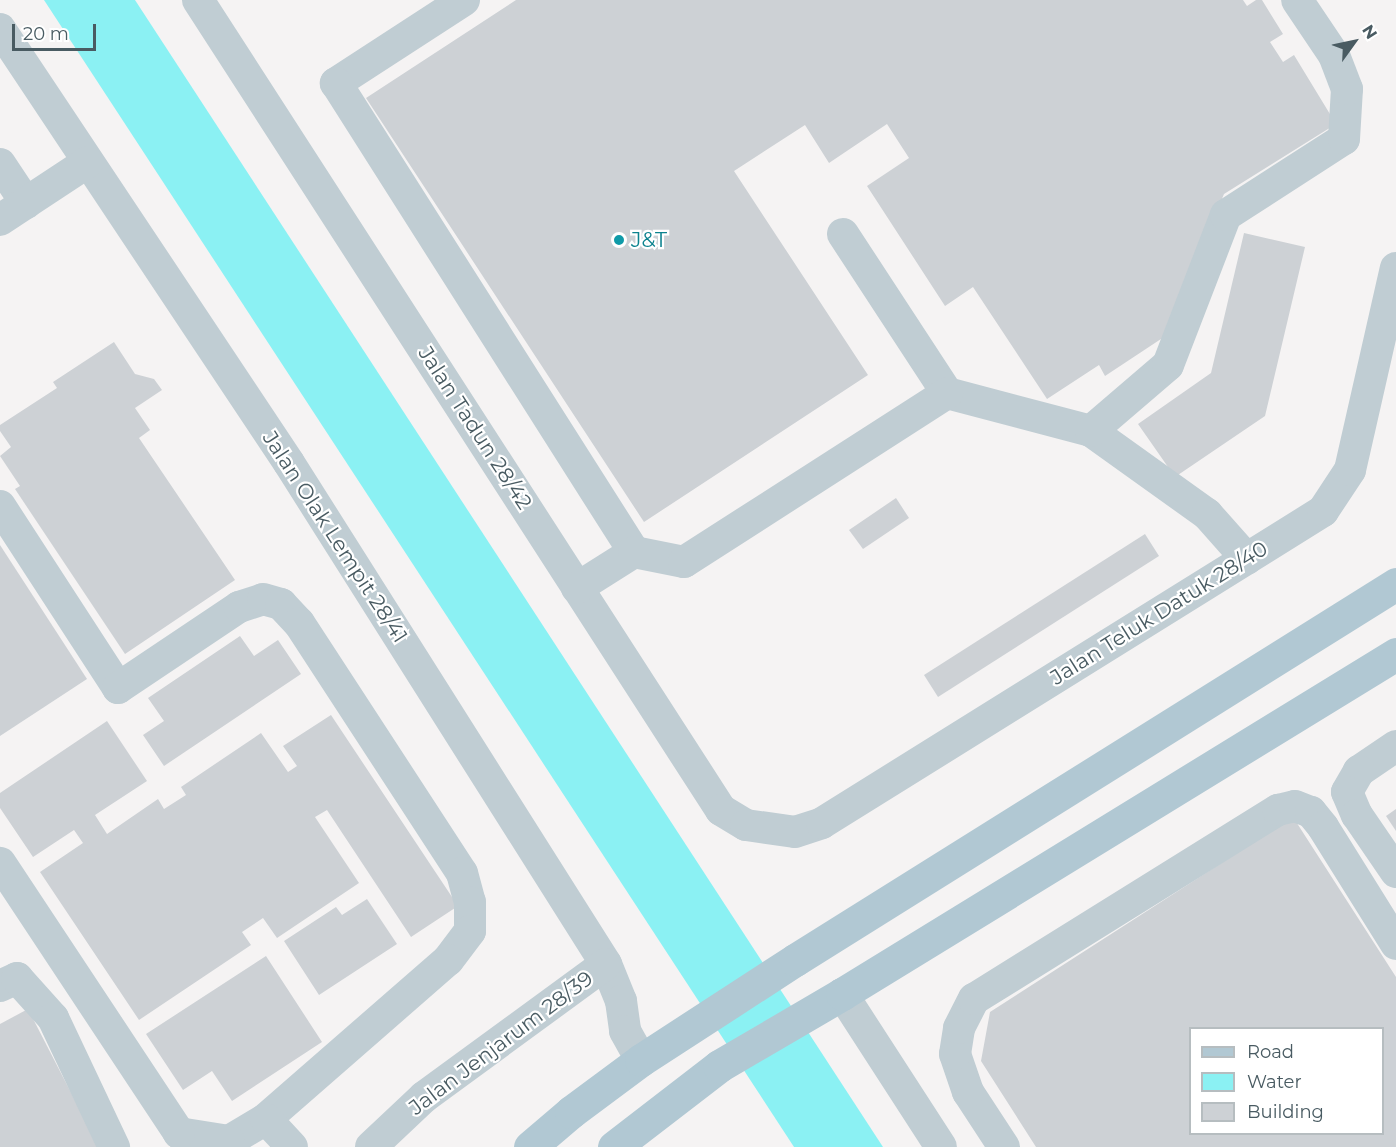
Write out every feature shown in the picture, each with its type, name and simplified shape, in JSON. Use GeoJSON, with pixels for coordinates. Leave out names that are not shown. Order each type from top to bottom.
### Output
{"type":"FeatureCollection","features":[{"type":"Feature","properties":{"kind":"main road"},"geometry":{"type":"LineString","coordinates":[[530,1147],[571,1112],[641,1060],[795,960],[1391,584]]}},
{"type":"Feature","properties":{"kind":"main road"},"geometry":{"type":"LineString","coordinates":[[614,1147],[718,1066],[829,1001],[1396,654]]}},
{"type":"Feature","properties":{"kind":"street","name":"Jalan Tadun 28/42"},"geometry":{"type":"LineString","coordinates":[[198,0],[721,810],[746,825],[771,830]]}},
{"type":"Feature","properties":{"kind":"street"},"geometry":{"type":"LineString","coordinates":[[464,0],[336,83],[634,552]]}},
{"type":"Feature","properties":{"kind":"street"},"geometry":{"type":"LineString","coordinates":[[1091,431],[1168,364],[1226,215],[1344,139],[1347,89],[1334,55],[1297,0]]}},
{"type":"Feature","properties":{"kind":"street","name":"Jalan Olak Lempit 28/41"},"geometry":{"type":"LineString","coordinates":[[0,29],[289,463],[606,964],[621,1001],[625,1031],[641,1060]]}},
{"type":"Feature","properties":{"kind":"street"},"geometry":{"type":"LineString","coordinates":[[0,220],[88,162]]}},
{"type":"Feature","properties":{"kind":"street"},"geometry":{"type":"LineString","coordinates":[[0,164],[26,203]]}},
{"type":"Feature","properties":{"kind":"street"},"geometry":{"type":"LineString","coordinates":[[843,234],[947,393],[1091,431],[1207,514],[1247,559]]}},
{"type":"Feature","properties":{"kind":"street","name":"Jalan Teluk Datuk 28/40"},"geometry":{"type":"LineString","coordinates":[[771,830],[795,832],[822,823],[1323,511],[1350,470],[1396,268]]}},
{"type":"Feature","properties":{"kind":"street"},"geometry":{"type":"LineString","coordinates":[[578,588],[634,552],[684,562],[947,393]]}},
{"type":"Feature","properties":{"kind":"street"},"geometry":{"type":"LineString","coordinates":[[0,506],[118,688],[239,607],[263,599],[281,604],[299,623],[462,873],[470,902],[470,931],[448,960],[266,1119],[229,1141],[179,1133],[0,863]]}},
{"type":"Feature","properties":{"kind":"street"},"geometry":{"type":"LineString","coordinates":[[1396,746],[1359,771],[1347,792],[1357,815],[1396,872]]}},
{"type":"Feature","properties":{"kind":"street"},"geometry":{"type":"LineString","coordinates":[[1004,1147],[968,1092],[955,1054],[959,1028],[974,999],[1278,810],[1295,806],[1311,813],[1323,827],[1396,944]]}},
{"type":"Feature","properties":{"kind":"street","name":"Jalan Jenjarum 28/39"},"geometry":{"type":"LineString","coordinates":[[371,1147],[424,1096],[606,964]]}},
{"type":"Feature","properties":{"kind":"street"},"geometry":{"type":"LineString","coordinates":[[0,986],[17,978],[53,1018],[114,1147]]}},
{"type":"Feature","properties":{"kind":"street"},"geometry":{"type":"LineString","coordinates":[[829,1001],[942,1147]]}},
{"type":"Feature","properties":{"kind":"street"},"geometry":{"type":"LineString","coordinates":[[266,1119],[292,1147]]}},
{"type":"Feature","properties":{"kind":"water"},"geometry":{"type":"Polygon","coordinates":[[[44,0],[135,0],[883,1147],[794,1147],[44,0]]]}},
{"type":"Feature","properties":{"kind":"building","name":"J&T"},"geometry":{"type":"Polygon","coordinates":[[[516,0],[1243,0],[1247,6],[1256,0],[1262,0],[1283,34],[1270,42],[1283,62],[1294,55],[1336,124],[1224,194],[1164,337],[1105,376],[1099,365],[1047,399],[973,287],[945,306],[867,186],[909,158],[887,124],[829,163],[805,125],[734,171],[868,375],[644,522],[366,98],[516,0]]]}},
{"type":"Feature","properties":{"kind":"building"},"geometry":{"type":"Polygon","coordinates":[[[1244,233],[1305,247],[1265,416],[1175,477],[1138,424],[1211,373],[1244,233]]]}},
{"type":"Feature","properties":{"kind":"building"},"geometry":{"type":"Polygon","coordinates":[[[114,342],[135,374],[154,379],[162,390],[135,408],[150,430],[139,438],[235,580],[125,654],[15,489],[20,486],[0,456],[11,447],[0,431],[0,425],[57,388],[53,382],[114,342]]]}},
{"type":"Feature","properties":{"kind":"building"},"geometry":{"type":"Polygon","coordinates":[[[896,498],[909,518],[863,549],[849,530],[896,498]]]}},
{"type":"Feature","properties":{"kind":"building"},"geometry":{"type":"Polygon","coordinates":[[[1145,534],[1159,556],[938,697],[924,675],[1145,534]]]}},
{"type":"Feature","properties":{"kind":"building"},"geometry":{"type":"Polygon","coordinates":[[[0,545],[87,679],[0,736],[0,545]]]}},
{"type":"Feature","properties":{"kind":"building"},"geometry":{"type":"Polygon","coordinates":[[[240,636],[254,656],[278,640],[301,674],[164,766],[143,735],[164,721],[148,698],[240,636]]]}},
{"type":"Feature","properties":{"kind":"building"},"geometry":{"type":"Polygon","coordinates":[[[331,715],[458,906],[411,937],[327,810],[315,817],[359,883],[277,938],[263,918],[242,932],[251,945],[139,1020],[40,872],[83,843],[74,830],[33,857],[0,808],[0,793],[107,721],[147,781],[95,815],[107,834],[158,799],[164,809],[186,795],[181,787],[261,733],[288,772],[297,766],[283,746],[331,715]]]}},
{"type":"Feature","properties":{"kind":"building"},"geometry":{"type":"Polygon","coordinates":[[[1396,809],[1396,831],[1386,816],[1396,809]]]}},
{"type":"Feature","properties":{"kind":"building"},"geometry":{"type":"Polygon","coordinates":[[[1293,817],[1396,977],[1396,1147],[1036,1147],[981,1061],[990,1012],[1293,817]]]}},
{"type":"Feature","properties":{"kind":"building"},"geometry":{"type":"Polygon","coordinates":[[[367,899],[397,944],[319,995],[284,941],[336,907],[342,915],[367,899]]]}},
{"type":"Feature","properties":{"kind":"building"},"geometry":{"type":"Polygon","coordinates":[[[266,956],[322,1042],[232,1101],[212,1071],[183,1090],[146,1034],[266,956]]]}},
{"type":"Feature","properties":{"kind":"building"},"geometry":{"type":"Polygon","coordinates":[[[28,1009],[99,1147],[0,1147],[0,1024],[28,1009]]]}},
{"type":"Feature","properties":{"kind":"place","name":"J&T"},"geometry":{"type":"Point","coordinates":[619,240]}}]}
